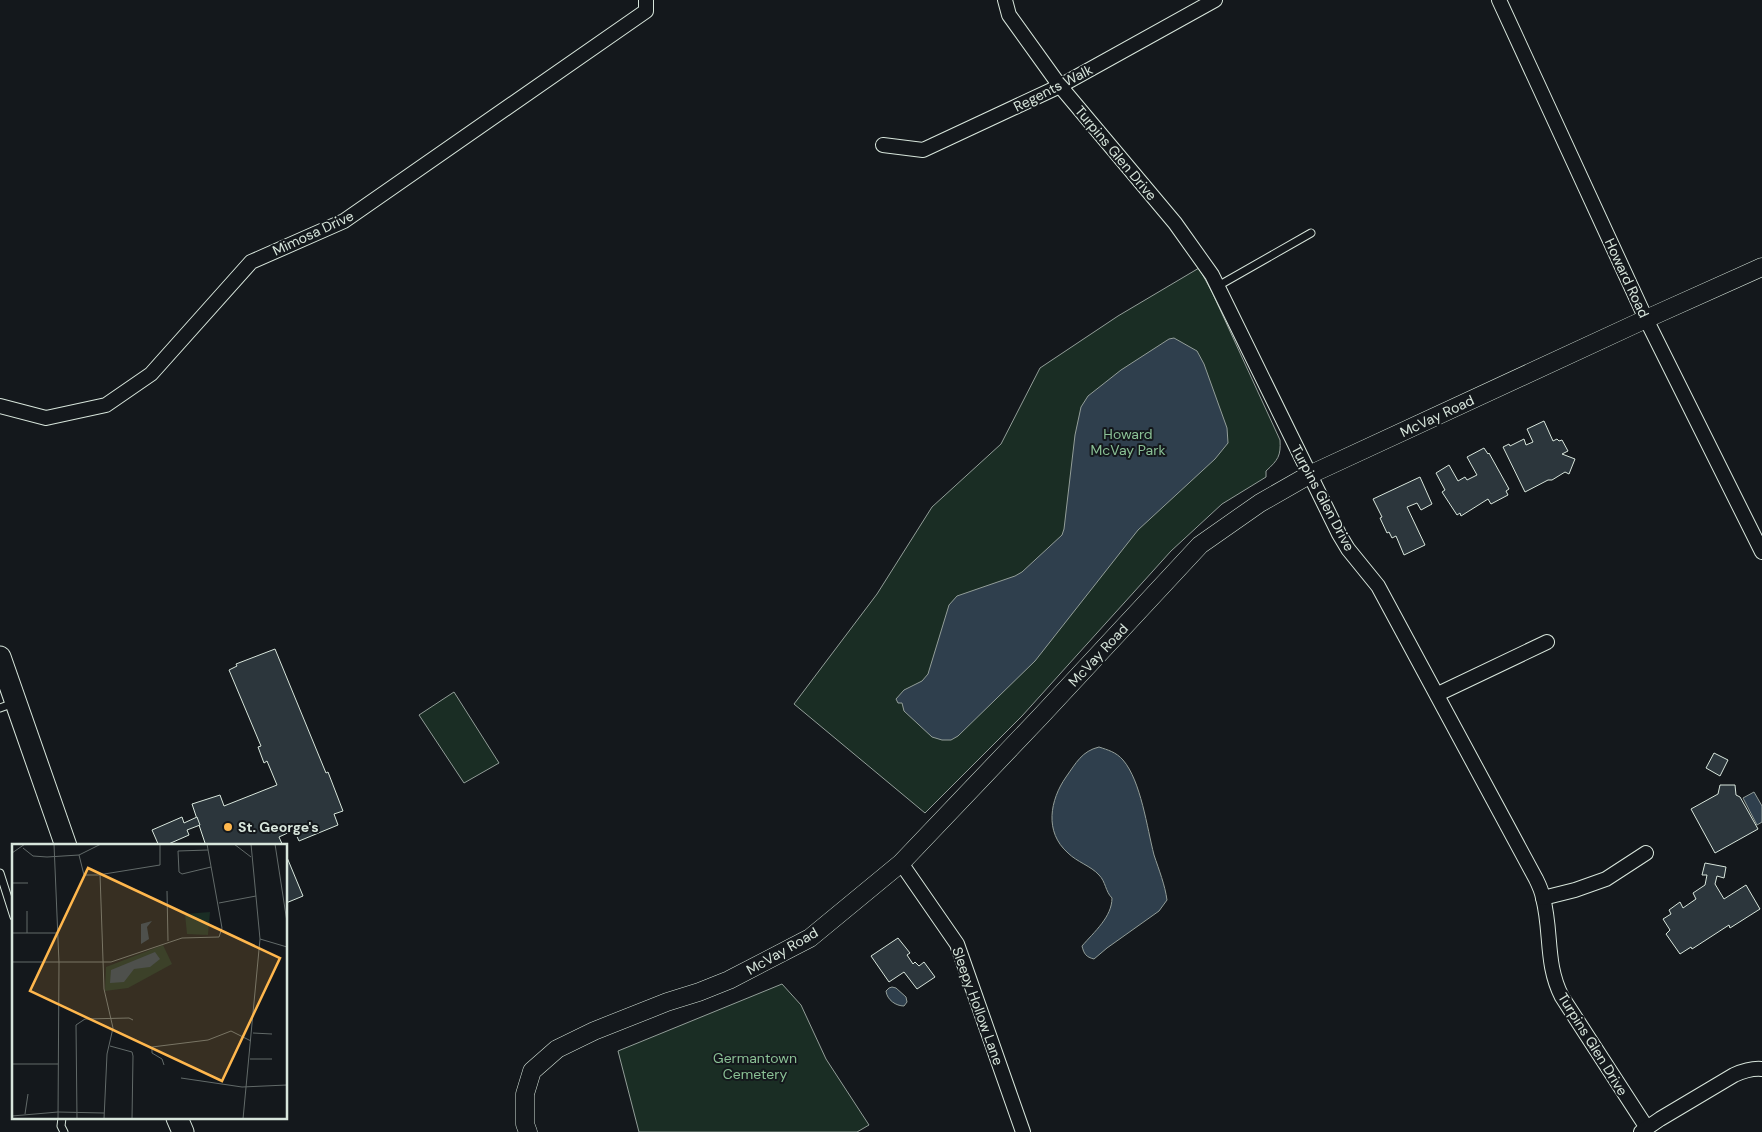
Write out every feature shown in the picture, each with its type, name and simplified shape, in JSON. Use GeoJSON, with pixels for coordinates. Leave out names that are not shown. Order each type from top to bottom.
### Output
{"type":"FeatureCollection","features":[{"type":"Feature","properties":{"kind":"main road"},"geometry":{"type":"LineString","coordinates":[[0,657],[8,705],[65,844]]}},
{"type":"Feature","properties":{"kind":"main road"},"geometry":{"type":"LineString","coordinates":[[178,1120],[183,1132]]}},
{"type":"Feature","properties":{"kind":"street","name":"Mimosa Drive"},"geometry":{"type":"LineString","coordinates":[[0,406],[46,418],[106,405],[151,374],[251,262],[344,221],[646,11],[646,0]]}},
{"type":"Feature","properties":{"kind":"street","name":"Turpins Glen Drive"},"geometry":{"type":"LineString","coordinates":[[1005,0],[1009,15],[1060,86],[1175,223],[1212,275],[1339,534],[1348,549],[1378,586],[1438,694],[1536,879],[1543,898],[1555,983],[1562,998],[1644,1130]]}},
{"type":"Feature","properties":{"kind":"street","name":"Regents Walk"},"geometry":{"type":"LineString","coordinates":[[883,145],[923,150],[1060,86],[1215,0]]}},
{"type":"Feature","properties":{"kind":"street","name":"Howard Road"},"geometry":{"type":"LineString","coordinates":[[1500,0],[1646,319],[1759,538],[1762,552]]}},
{"type":"Feature","properties":{"kind":"street","name":"McVay Road"},"geometry":{"type":"LineString","coordinates":[[528,1132],[525,1124],[525,1094],[532,1071],[557,1049],[594,1030],[729,980],[810,938],[901,863],[1200,545],[1260,503],[1309,475],[1762,267]]}},
{"type":"Feature","properties":{"kind":"street"},"geometry":{"type":"LineString","coordinates":[[1438,694],[1547,642]]}},
{"type":"Feature","properties":{"kind":"street"},"geometry":{"type":"LineString","coordinates":[[1543,898],[1575,890],[1606,879],[1646,853]]}},
{"type":"Feature","properties":{"kind":"street","name":"Sleepy Hollow Lane"},"geometry":{"type":"LineString","coordinates":[[901,863],[957,944],[1023,1132]]}},
{"type":"Feature","properties":{"kind":"street"},"geometry":{"type":"LineString","coordinates":[[1644,1130],[1734,1075],[1756,1068],[1762,1070]]}},
{"type":"Feature","properties":{"kind":"lane"},"geometry":{"type":"LineString","coordinates":[[1218,286],[1311,233]]}},
{"type":"Feature","properties":{"kind":"lane"},"geometry":{"type":"LineString","coordinates":[[0,875],[12,911]]}},
{"type":"Feature","properties":{"kind":"lane"},"geometry":{"type":"LineString","coordinates":[[62,1120],[61,1126],[64,1132]]}},
{"type":"Feature","properties":{"kind":"green space","name":"Howard McVay Park"},"geometry":{"type":"Polygon","coordinates":[[[1199,268],[1212,292],[1280,440],[1278,457],[1266,471],[1266,477],[1222,504],[1171,551],[1022,716],[925,813],[794,704],[877,594],[932,507],[1001,444],[1040,368],[1118,316],[1199,268]]]}},
{"type":"Feature","properties":{"kind":"green space"},"geometry":{"type":"Polygon","coordinates":[[[454,692],[499,763],[464,783],[419,715],[454,692]]]}},
{"type":"Feature","properties":{"kind":"green space","name":"Germantown Cemetery"},"geometry":{"type":"Polygon","coordinates":[[[782,984],[801,1005],[826,1059],[869,1125],[857,1132],[639,1132],[618,1051],[782,984]]]}},
{"type":"Feature","properties":{"kind":"water"},"geometry":{"type":"Polygon","coordinates":[[[1174,338],[1197,351],[1204,364],[1227,428],[1228,443],[1215,459],[1138,530],[1035,661],[958,736],[951,740],[932,737],[904,711],[902,703],[898,703],[896,699],[904,690],[922,681],[928,674],[949,605],[957,596],[1022,572],[1062,535],[1075,435],[1081,407],[1088,396],[1121,370],[1169,339],[1174,338]]]}},
{"type":"Feature","properties":{"kind":"water"},"geometry":{"type":"Polygon","coordinates":[[[1099,747],[1120,757],[1134,780],[1143,805],[1154,855],[1167,900],[1159,911],[1094,959],[1086,955],[1082,946],[1106,918],[1112,898],[1099,875],[1060,845],[1055,836],[1052,816],[1056,796],[1076,762],[1088,751],[1099,747]]]}},
{"type":"Feature","properties":{"kind":"water"},"geometry":{"type":"Polygon","coordinates":[[[1754,792],[1762,806],[1762,822],[1757,825],[1743,798],[1754,792]]]}},
{"type":"Feature","properties":{"kind":"water"},"geometry":{"type":"Polygon","coordinates":[[[892,987],[896,988],[906,997],[907,1002],[904,1006],[895,1004],[888,997],[886,991],[892,987]]]}},
{"type":"Feature","properties":{"kind":"building"},"geometry":{"type":"Polygon","coordinates":[[[1544,421],[1553,441],[1557,439],[1559,441],[1562,440],[1568,451],[1562,454],[1575,459],[1569,474],[1565,472],[1525,492],[1503,447],[1509,444],[1510,446],[1524,439],[1526,445],[1533,442],[1527,429],[1544,421]]]}},
{"type":"Feature","properties":{"kind":"building"},"geometry":{"type":"Polygon","coordinates":[[[1484,448],[1489,453],[1509,489],[1506,491],[1508,495],[1491,504],[1488,499],[1461,516],[1460,513],[1457,515],[1442,492],[1445,490],[1436,473],[1449,465],[1458,481],[1465,477],[1467,480],[1477,475],[1467,457],[1484,448]]]}},
{"type":"Feature","properties":{"kind":"building"},"geometry":{"type":"Polygon","coordinates":[[[1420,477],[1432,504],[1421,510],[1417,503],[1407,507],[1425,545],[1404,555],[1396,536],[1392,538],[1389,532],[1387,533],[1373,499],[1420,477]]]}},
{"type":"Feature","properties":{"kind":"building"},"geometry":{"type":"Polygon","coordinates":[[[275,649],[343,811],[334,814],[338,825],[299,841],[294,830],[279,837],[282,844],[205,844],[192,804],[220,795],[224,806],[277,785],[267,761],[264,763],[258,747],[261,746],[229,670],[237,666],[236,664],[275,649]]]}},
{"type":"Feature","properties":{"kind":"building"},"geometry":{"type":"Polygon","coordinates":[[[1714,753],[1728,760],[1720,776],[1706,768],[1714,753]]]}},
{"type":"Feature","properties":{"kind":"building"},"geometry":{"type":"Polygon","coordinates":[[[1720,785],[1735,785],[1736,795],[1740,797],[1758,829],[1715,853],[1691,809],[1718,794],[1720,785]]]}},
{"type":"Feature","properties":{"kind":"building"},"geometry":{"type":"Polygon","coordinates":[[[182,817],[184,823],[197,817],[200,825],[187,830],[189,835],[169,844],[158,844],[152,830],[182,817]]]}},
{"type":"Feature","properties":{"kind":"building"},"geometry":{"type":"Polygon","coordinates":[[[288,860],[303,896],[288,902],[288,860]]]}},
{"type":"Feature","properties":{"kind":"building"},"geometry":{"type":"Polygon","coordinates":[[[1705,863],[1726,867],[1724,878],[1717,876],[1715,884],[1724,899],[1746,885],[1760,909],[1730,928],[1729,925],[1692,949],[1691,947],[1680,954],[1666,934],[1670,930],[1663,919],[1671,914],[1669,910],[1680,902],[1683,908],[1696,899],[1693,893],[1705,885],[1707,875],[1702,875],[1705,863]]]}},
{"type":"Feature","properties":{"kind":"building"},"geometry":{"type":"Polygon","coordinates":[[[898,938],[910,953],[907,955],[913,964],[915,962],[919,966],[924,962],[935,977],[917,989],[904,972],[889,982],[871,956],[898,938]]]}},
{"type":"Feature","properties":{"kind":"place","name":"St. George's"},"geometry":{"type":"Point","coordinates":[228,827]}}]}
